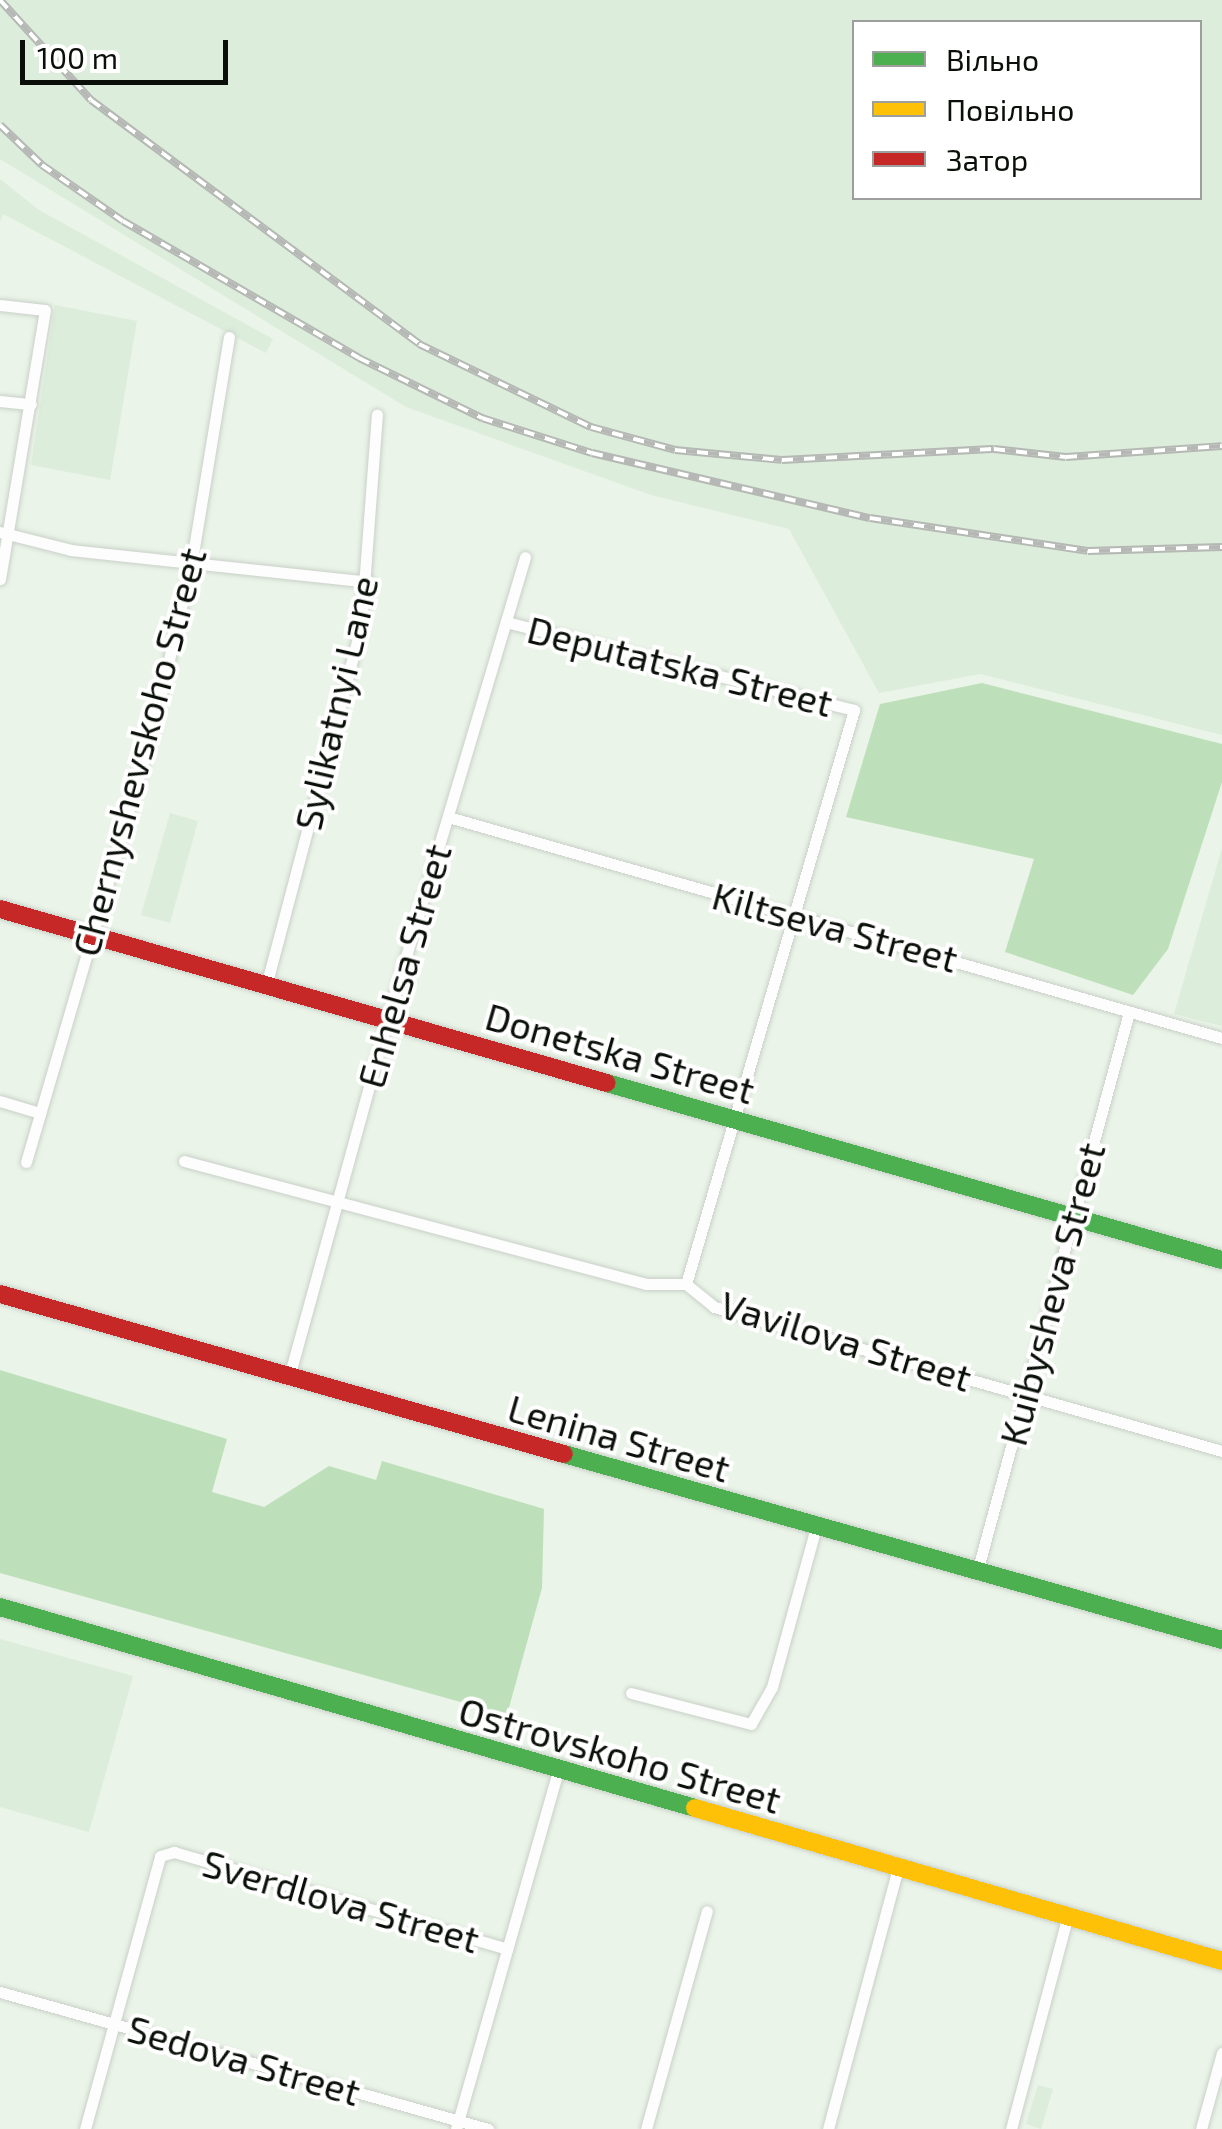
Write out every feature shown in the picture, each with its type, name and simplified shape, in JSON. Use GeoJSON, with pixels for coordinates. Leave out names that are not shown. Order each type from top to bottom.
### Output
{"type":"FeatureCollection","features":[{"type":"Feature","properties":{"kind":"street"},"geometry":{"type":"LineString","coordinates":[[0,305],[45,310],[0,580]]}},
{"type":"Feature","properties":{"kind":"street","name":"Chernyshevskoho Street"},"geometry":{"type":"LineString","coordinates":[[26,1162],[153,728],[192,560],[229,337]]}},
{"type":"Feature","properties":{"kind":"street"},"geometry":{"type":"LineString","coordinates":[[0,401],[31,404]]}},
{"type":"Feature","properties":{"kind":"street","name":"Sylikatnyi Lane"},"geometry":{"type":"LineString","coordinates":[[266,986],[369,582],[377,415]]}},
{"type":"Feature","properties":{"kind":"street"},"geometry":{"type":"LineString","coordinates":[[6,533],[71,550],[369,582]]}},
{"type":"Feature","properties":{"kind":"street","name":"Enhelsa Street"},"geometry":{"type":"LineString","coordinates":[[289,1377],[387,1020],[526,557]]}},
{"type":"Feature","properties":{"kind":"street","name":"Deputatska Street"},"geometry":{"type":"LineString","coordinates":[[506,622],[854,710],[793,918]]}},
{"type":"Feature","properties":{"kind":"street","name":"Kiltseva Street"},"geometry":{"type":"LineString","coordinates":[[448,816],[793,918],[1005,973],[1128,1016],[1222,1038]]}},
{"type":"Feature","properties":{"kind":"street","name":"Donetska Street"},"geometry":{"type":"LineString","coordinates":[[0,910],[1222,1260]]}},
{"type":"Feature","properties":{"kind":"street"},"geometry":{"type":"LineString","coordinates":[[686,1284],[793,918]]}},
{"type":"Feature","properties":{"kind":"street","name":"Kuibysheva Street"},"geometry":{"type":"LineString","coordinates":[[977,1572],[1128,1016]]}},
{"type":"Feature","properties":{"kind":"street"},"geometry":{"type":"LineString","coordinates":[[0,1101],[40,1112]]}},
{"type":"Feature","properties":{"kind":"street","name":"Vavilova Street"},"geometry":{"type":"LineString","coordinates":[[184,1161],[336,1205],[371,1206],[646,1284],[686,1284],[714,1307],[1222,1452]]}},
{"type":"Feature","properties":{"kind":"street","name":"Lenina Street"},"geometry":{"type":"LineString","coordinates":[[0,1294],[1222,1640]]}},
{"type":"Feature","properties":{"kind":"street"},"geometry":{"type":"LineString","coordinates":[[630,1694],[751,1724],[772,1688],[816,1527]]}},
{"type":"Feature","properties":{"kind":"street","name":"Ostrovskoho Street"},"geometry":{"type":"LineString","coordinates":[[0,1608],[1222,1961]]}},
{"type":"Feature","properties":{"kind":"street"},"geometry":{"type":"LineString","coordinates":[[458,2125],[558,1772]]}},
{"type":"Feature","properties":{"kind":"street","name":"Sverdlova Street"},"geometry":{"type":"LineString","coordinates":[[118,2024],[160,1856],[174,1852],[507,1949]]}},
{"type":"Feature","properties":{"kind":"street"},"geometry":{"type":"LineString","coordinates":[[828,2129],[898,1868]]}},
{"type":"Feature","properties":{"kind":"street"},"geometry":{"type":"LineString","coordinates":[[646,2129],[707,1911]]}},
{"type":"Feature","properties":{"kind":"street"},"geometry":{"type":"LineString","coordinates":[[1011,2129],[1068,1916]]}},
{"type":"Feature","properties":{"kind":"street","name":"Sedova Street"},"geometry":{"type":"LineString","coordinates":[[0,1992],[458,2125],[488,2129]]}},
{"type":"Feature","properties":{"kind":"street"},"geometry":{"type":"LineString","coordinates":[[85,2129],[118,2024]]}},
{"type":"Feature","properties":{"kind":"street"},"geometry":{"type":"LineString","coordinates":[[1201,2129],[1222,2053]]}},
{"type":"Feature","properties":{"kind":"shaded area"},"geometry":{"type":"Polygon","coordinates":[[[0,0],[1222,0],[1222,735],[980,674],[879,693],[789,529],[651,495],[406,407],[0,159],[0,0]]]}},
{"type":"Feature","properties":{"kind":"shaded area"},"geometry":{"type":"Polygon","coordinates":[[[0,179],[39,210],[273,339],[266,353],[3,214],[0,222],[0,179]]]}},
{"type":"Feature","properties":{"kind":"shaded area"},"geometry":{"type":"Polygon","coordinates":[[[55,305],[137,321],[110,480],[31,465],[55,305]]]}},
{"type":"Feature","properties":{"kind":"shaded area"},"geometry":{"type":"Polygon","coordinates":[[[170,813],[198,821],[170,923],[141,915],[170,813]]]}},
{"type":"Feature","properties":{"kind":"shaded area"},"geometry":{"type":"Polygon","coordinates":[[[1222,848],[1222,1026],[1174,1014],[1222,848]]]}},
{"type":"Feature","properties":{"kind":"shaded area"},"geometry":{"type":"Polygon","coordinates":[[[0,1639],[133,1676],[89,1832],[0,1807],[0,1639]]]}},
{"type":"Feature","properties":{"kind":"shaded area"},"geometry":{"type":"Polygon","coordinates":[[[1038,2085],[1053,2089],[1041,2129],[1026,2124],[1038,2085]]]}},
{"type":"Feature","properties":{"kind":"green space"},"geometry":{"type":"Polygon","coordinates":[[[982,683],[1222,744],[1222,782],[1168,949],[1133,995],[1005,952],[1034,859],[846,817],[880,704],[982,683]]]}},
{"type":"Feature","properties":{"kind":"green space"},"geometry":{"type":"Polygon","coordinates":[[[0,1370],[227,1439],[212,1492],[264,1507],[329,1466],[376,1480],[382,1461],[544,1509],[542,1588],[507,1715],[0,1573],[0,1370]]]}},
{"type":"Feature","properties":{"kind":"railway"},"geometry":{"type":"LineString","coordinates":[[0,0],[91,100],[419,344],[591,427],[675,450],[782,460],[994,449],[1066,457],[1222,446]]}},
{"type":"Feature","properties":{"kind":"railway"},"geometry":{"type":"LineString","coordinates":[[0,125],[42,165],[123,221],[359,358],[482,418],[592,453],[870,518],[1088,551],[1222,547]]}},
{"type":"Feature","properties":{"kind":"traffic: fast"},"geometry":{"type":"LineString","coordinates":[[607,1083],[1222,1260]]}},
{"type":"Feature","properties":{"kind":"traffic: fast"},"geometry":{"type":"LineString","coordinates":[[564,1454],[1222,1640]]}},
{"type":"Feature","properties":{"kind":"traffic: fast"},"geometry":{"type":"LineString","coordinates":[[0,1607],[695,1808]]}},
{"type":"Feature","properties":{"kind":"traffic: slow"},"geometry":{"type":"LineString","coordinates":[[695,1808],[1222,1961]]}},
{"type":"Feature","properties":{"kind":"traffic: jam"},"geometry":{"type":"LineString","coordinates":[[0,909],[607,1083]]}},
{"type":"Feature","properties":{"kind":"traffic: jam"},"geometry":{"type":"LineString","coordinates":[[0,1294],[564,1454]]}}]}
